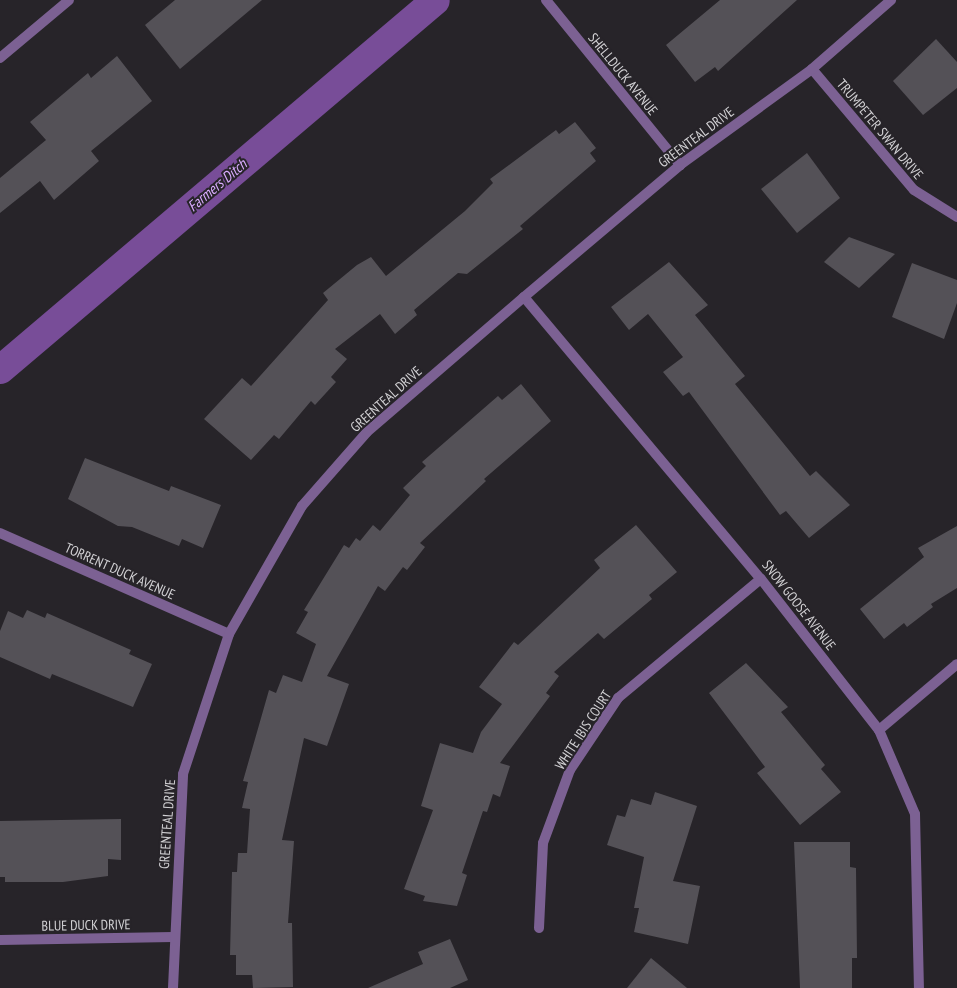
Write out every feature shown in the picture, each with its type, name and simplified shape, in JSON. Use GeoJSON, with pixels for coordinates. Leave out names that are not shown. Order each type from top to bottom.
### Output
{"type":"FeatureCollection","features":[{"type":"Feature","properties":{"kind":"street"},"geometry":{"type":"LineString","coordinates":[[0,58],[70,0]]}},
{"type":"Feature","properties":{"kind":"street","name":"SHELLDUCK AVENUE"},"geometry":{"type":"LineString","coordinates":[[546,0],[680,165]]}},
{"type":"Feature","properties":{"kind":"street","name":"GREENTEAL DRIVE"},"geometry":{"type":"LineString","coordinates":[[173,988],[173,937],[183,774],[229,634],[302,506],[367,432],[524,297],[680,165],[812,69],[891,0]]}},
{"type":"Feature","properties":{"kind":"street","name":"TRUMPETER SWAN DRIVE"},"geometry":{"type":"LineString","coordinates":[[812,69],[914,190],[957,217]]}},
{"type":"Feature","properties":{"kind":"street","name":"SNOW GOOSE AVENUE"},"geometry":{"type":"LineString","coordinates":[[524,297],[761,579],[879,730],[915,814],[919,988]]}},
{"type":"Feature","properties":{"kind":"street","name":"TORRENT DUCK AVENUE"},"geometry":{"type":"LineString","coordinates":[[0,533],[229,634]]}},
{"type":"Feature","properties":{"kind":"street","name":"WHITE IBIS COURT"},"geometry":{"type":"LineString","coordinates":[[540,928],[543,843],[570,770],[618,698],[761,579]]}},
{"type":"Feature","properties":{"kind":"street"},"geometry":{"type":"LineString","coordinates":[[879,730],[957,664]]}},
{"type":"Feature","properties":{"kind":"street","name":"BLUE DUCK DRIVE"},"geometry":{"type":"LineString","coordinates":[[0,940],[173,937]]}},
{"type":"Feature","properties":{"kind":"building"},"geometry":{"type":"Polygon","coordinates":[[[175,0],[262,0],[180,69],[145,25],[175,0]]]}},
{"type":"Feature","properties":{"kind":"building"},"geometry":{"type":"Polygon","coordinates":[[[720,0],[797,0],[718,71],[715,67],[695,82],[666,45],[720,0]]]}},
{"type":"Feature","properties":{"kind":"building"},"geometry":{"type":"Polygon","coordinates":[[[936,39],[957,62],[957,88],[923,115],[893,81],[936,39]]]}},
{"type":"Feature","properties":{"kind":"building"},"geometry":{"type":"Polygon","coordinates":[[[117,56],[152,101],[91,151],[99,161],[54,200],[40,181],[0,213],[0,178],[46,140],[30,122],[88,73],[91,78],[117,56]]]}},
{"type":"Feature","properties":{"kind":"building"},"geometry":{"type":"Polygon","coordinates":[[[575,122],[596,148],[590,153],[596,161],[520,226],[523,229],[467,274],[458,273],[414,310],[417,315],[395,334],[380,314],[335,349],[347,359],[331,377],[336,382],[315,405],[311,401],[279,439],[274,435],[251,460],[204,419],[242,378],[251,386],[328,300],[323,293],[357,265],[371,257],[386,276],[465,211],[493,183],[490,179],[556,130],[559,134],[575,122]]]}},
{"type":"Feature","properties":{"kind":"building"},"geometry":{"type":"Polygon","coordinates":[[[807,153],[840,198],[797,233],[761,189],[807,153]]]}},
{"type":"Feature","properties":{"kind":"building"},"geometry":{"type":"Polygon","coordinates":[[[849,237],[895,254],[859,288],[824,262],[849,237]]]}},
{"type":"Feature","properties":{"kind":"building"},"geometry":{"type":"Polygon","coordinates":[[[669,262],[708,305],[695,315],[745,376],[735,384],[810,476],[816,471],[850,505],[809,538],[786,511],[780,515],[689,392],[683,396],[663,372],[683,357],[648,314],[629,330],[611,307],[669,262]]]}},
{"type":"Feature","properties":{"kind":"building"},"geometry":{"type":"Polygon","coordinates":[[[912,263],[957,280],[957,303],[944,339],[892,317],[912,263]]]}},
{"type":"Feature","properties":{"kind":"building"},"geometry":{"type":"Polygon","coordinates":[[[521,384],[551,421],[484,479],[486,481],[420,543],[425,547],[407,570],[403,567],[385,591],[378,586],[327,676],[349,684],[327,746],[304,738],[282,840],[294,841],[288,923],[292,923],[293,987],[253,988],[252,975],[236,975],[236,955],[230,955],[232,872],[237,872],[238,853],[247,853],[250,809],[242,808],[248,782],[243,781],[269,690],[276,693],[283,675],[302,682],[316,644],[296,633],[308,612],[304,610],[344,545],[349,548],[356,538],[360,541],[373,525],[380,531],[410,495],[403,488],[426,466],[422,462],[498,396],[502,400],[521,384]]]}},
{"type":"Feature","properties":{"kind":"building"},"geometry":{"type":"Polygon","coordinates":[[[85,458],[169,491],[171,486],[221,505],[203,548],[182,539],[179,546],[132,527],[118,526],[68,499],[85,458]]]}},
{"type":"Feature","properties":{"kind":"building"},"geometry":{"type":"Polygon","coordinates":[[[636,525],[677,572],[649,595],[652,599],[604,639],[598,633],[554,672],[559,676],[546,693],[550,696],[500,763],[510,766],[500,797],[493,794],[487,812],[483,811],[462,873],[467,875],[457,906],[423,901],[425,896],[404,889],[433,810],[421,806],[440,743],[473,753],[481,732],[502,704],[479,687],[514,642],[518,645],[600,568],[594,560],[636,525]]]}},
{"type":"Feature","properties":{"kind":"building"},"geometry":{"type":"Polygon","coordinates":[[[957,526],[957,588],[931,604],[933,607],[907,627],[904,623],[884,639],[860,609],[924,557],[918,548],[957,526]]]}},
{"type":"Feature","properties":{"kind":"building"},"geometry":{"type":"Polygon","coordinates":[[[27,610],[45,618],[47,613],[131,650],[129,654],[152,664],[133,707],[52,674],[50,679],[0,657],[0,631],[8,611],[23,618],[27,610]]]}},
{"type":"Feature","properties":{"kind":"building"},"geometry":{"type":"Polygon","coordinates":[[[746,663],[788,707],[781,712],[825,765],[821,769],[841,792],[800,825],[757,773],[765,767],[709,693],[746,663]]]}},
{"type":"Feature","properties":{"kind":"building"},"geometry":{"type":"Polygon","coordinates":[[[655,792],[697,806],[673,881],[700,886],[688,944],[634,932],[639,908],[634,908],[644,857],[607,845],[617,815],[625,817],[631,799],[651,805],[655,792]]]}},
{"type":"Feature","properties":{"kind":"building"},"geometry":{"type":"Polygon","coordinates":[[[121,819],[121,860],[108,859],[108,876],[63,882],[5,882],[5,877],[0,877],[0,821],[121,819]]]}},
{"type":"Feature","properties":{"kind":"building"},"geometry":{"type":"Polygon","coordinates":[[[794,842],[850,842],[850,867],[856,868],[857,958],[852,958],[852,988],[800,988],[794,842]]]}},
{"type":"Feature","properties":{"kind":"building"},"geometry":{"type":"Polygon","coordinates":[[[450,939],[468,980],[450,988],[368,988],[423,964],[418,952],[450,939]]]}},
{"type":"Feature","properties":{"kind":"building"},"geometry":{"type":"Polygon","coordinates":[[[651,958],[687,988],[627,988],[651,958]]]}},
{"type":"Feature","properties":{"kind":"waterway","name":"Farmers Ditch"},"geometry":{"type":"LineString","coordinates":[[0,369],[435,0]]}}]}
